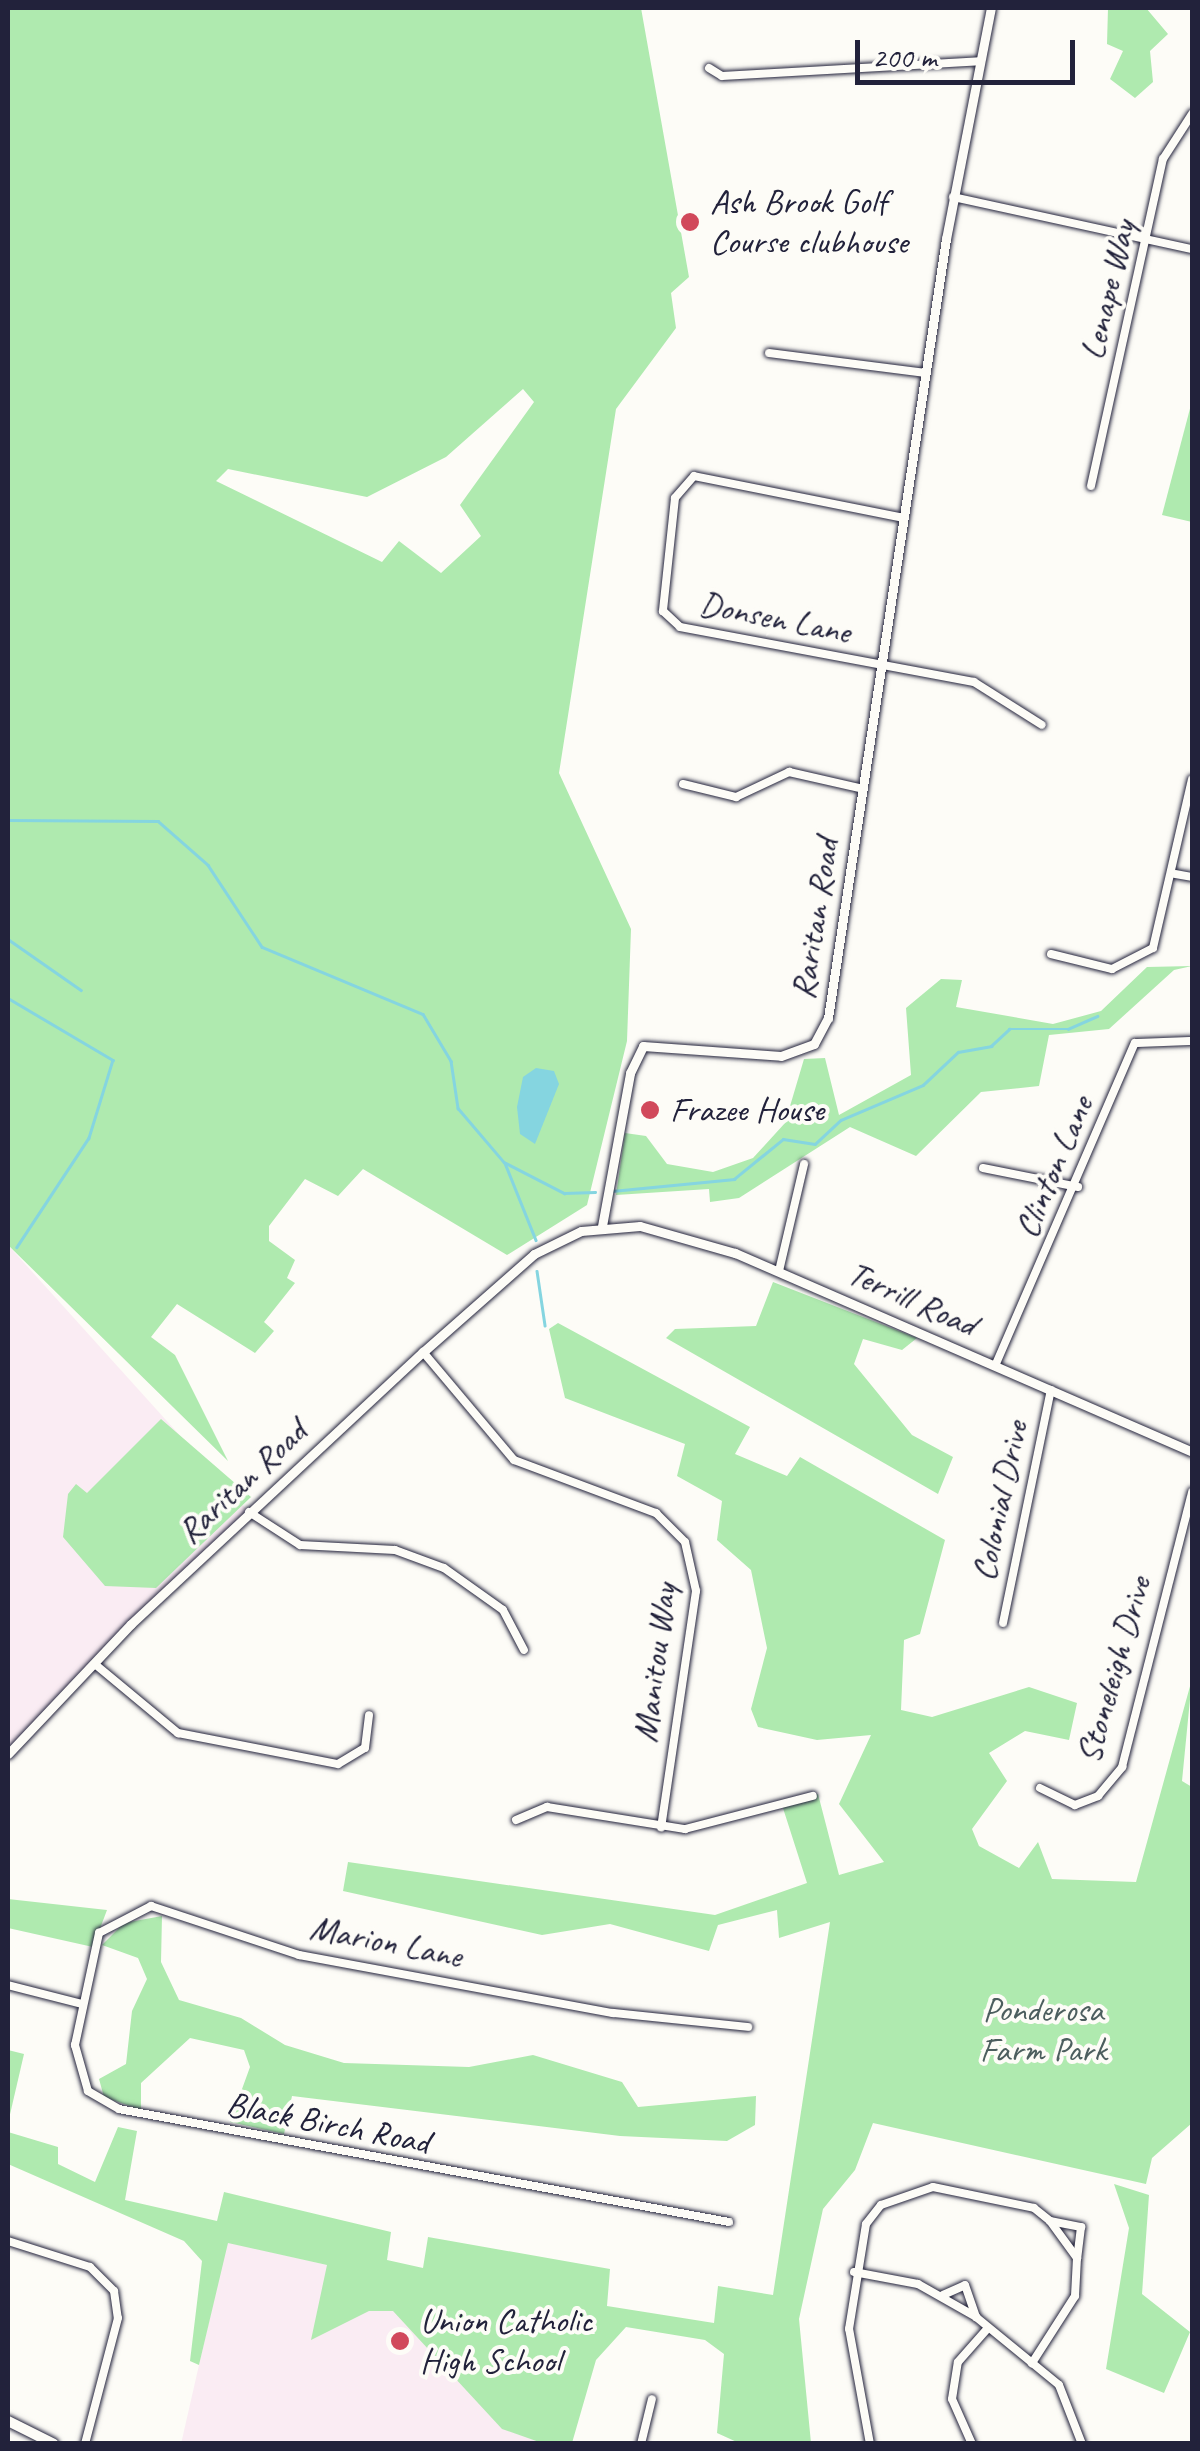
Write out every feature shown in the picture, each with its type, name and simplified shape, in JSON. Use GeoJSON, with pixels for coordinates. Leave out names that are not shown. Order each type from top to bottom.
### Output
{"type":"FeatureCollection","features":[{"type":"Feature","properties":{"kind":"main road"},"geometry":{"type":"LineString","coordinates":[[8,2420],[54,2444]]}},
{"type":"Feature","properties":{"kind":"street","name":"Raritan Road"},"geometry":{"type":"LineString","coordinates":[[8,1754],[249,1512],[423,1352],[534,1254],[602,1226],[604,1186],[643,1046],[782,1056],[820,1037],[863,790],[953,197],[992,8]]}},
{"type":"Feature","properties":{"kind":"street"},"geometry":{"type":"LineString","coordinates":[[708,68],[722,76],[980,61]]}},
{"type":"Feature","properties":{"kind":"street","name":"Lenape Way"},"geometry":{"type":"LineString","coordinates":[[1091,486],[1149,240],[1163,159],[1192,114]]}},
{"type":"Feature","properties":{"kind":"street"},"geometry":{"type":"LineString","coordinates":[[953,197],[1192,249]]}},
{"type":"Feature","properties":{"kind":"street"},"geometry":{"type":"LineString","coordinates":[[769,353],[926,373]]}},
{"type":"Feature","properties":{"kind":"street","name":"Donsen Lane"},"geometry":{"type":"LineString","coordinates":[[882,667],[673,624],[662,604],[675,498],[702,475],[904,518]]}},
{"type":"Feature","properties":{"kind":"street"},"geometry":{"type":"LineString","coordinates":[[882,667],[974,682],[1042,724]]}},
{"type":"Feature","properties":{"kind":"street"},"geometry":{"type":"LineString","coordinates":[[684,784],[736,796],[789,772],[863,790]]}},
{"type":"Feature","properties":{"kind":"street"},"geometry":{"type":"LineString","coordinates":[[1051,954],[1112,969],[1140,961],[1165,924],[1192,779]]}},
{"type":"Feature","properties":{"kind":"street"},"geometry":{"type":"LineString","coordinates":[[1175,874],[1192,876]]}},
{"type":"Feature","properties":{"kind":"street","name":"Clinton Lane"},"geometry":{"type":"LineString","coordinates":[[995,1366],[1078,1188],[1135,1043],[1192,1042]]}},
{"type":"Feature","properties":{"kind":"street"},"geometry":{"type":"LineString","coordinates":[[779,1270],[804,1164]]}},
{"type":"Feature","properties":{"kind":"street"},"geometry":{"type":"LineString","coordinates":[[983,1168],[1078,1188]]}},
{"type":"Feature","properties":{"kind":"street","name":"Terrill Road"},"geometry":{"type":"LineString","coordinates":[[602,1226],[662,1231],[779,1270],[1192,1452]]}},
{"type":"Feature","properties":{"kind":"street","name":"Manitou Way"},"geometry":{"type":"LineString","coordinates":[[423,1352],[514,1460],[644,1508],[685,1542],[696,1591],[661,1827]]}},
{"type":"Feature","properties":{"kind":"street","name":"Colonial Drive"},"geometry":{"type":"LineString","coordinates":[[1003,1623],[1051,1390]]}},
{"type":"Feature","properties":{"kind":"street","name":"Stoneleigh Drive"},"geometry":{"type":"LineString","coordinates":[[1040,1788],[1075,1804],[1098,1796],[1122,1767],[1192,1492]]}},
{"type":"Feature","properties":{"kind":"street"},"geometry":{"type":"LineString","coordinates":[[249,1512],[300,1545],[394,1550],[444,1568],[503,1610],[524,1650]]}},
{"type":"Feature","properties":{"kind":"street"},"geometry":{"type":"LineString","coordinates":[[96,1665],[178,1733],[338,1764],[365,1748],[369,1716]]}},
{"type":"Feature","properties":{"kind":"street"},"geometry":{"type":"LineString","coordinates":[[516,1820],[547,1807],[661,1827],[703,1827],[812,1796]]}},
{"type":"Feature","properties":{"kind":"street","name":"Marion Lane"},"geometry":{"type":"LineString","coordinates":[[82,2004],[100,1932],[119,1915],[158,1906],[299,1955],[614,2013],[748,2027]]}},
{"type":"Feature","properties":{"kind":"street"},"geometry":{"type":"LineString","coordinates":[[8,1985],[82,2004]]}},
{"type":"Feature","properties":{"kind":"street","name":"Black Birch Road"},"geometry":{"type":"LineString","coordinates":[[82,2004],[76,2065],[107,2105],[729,2222]]}},
{"type":"Feature","properties":{"kind":"street"},"geometry":{"type":"LineString","coordinates":[[870,2444],[849,2329],[854,2272],[866,2224],[906,2193],[933,2187],[1034,2208],[1050,2221],[1077,2258]]}},
{"type":"Feature","properties":{"kind":"street"},"geometry":{"type":"LineString","coordinates":[[1032,2364],[1075,2296],[1081,2228],[1062,2216],[1050,2221]]}},
{"type":"Feature","properties":{"kind":"street"},"geometry":{"type":"LineString","coordinates":[[8,2241],[90,2267],[114,2291],[118,2318],[85,2444]]}},
{"type":"Feature","properties":{"kind":"street"},"geometry":{"type":"LineString","coordinates":[[854,2272],[943,2295],[976,2317],[1073,2404],[1082,2444]]}},
{"type":"Feature","properties":{"kind":"street"},"geometry":{"type":"LineString","coordinates":[[943,2295],[964,2285],[976,2317]]}},
{"type":"Feature","properties":{"kind":"street"},"geometry":{"type":"LineString","coordinates":[[970,2443],[952,2399],[958,2362],[988,2328]]}},
{"type":"Feature","properties":{"kind":"street"},"geometry":{"type":"LineString","coordinates":[[641,2444],[652,2399]]}},
{"type":"Feature","properties":{"kind":"shaded area"},"geometry":{"type":"Polygon","coordinates":[[[8,1245],[249,1512],[8,1751],[8,1245]]]}},
{"type":"Feature","properties":{"kind":"shaded area","name":"Union Catholic High School"},"geometry":{"type":"Polygon","coordinates":[[[227,2242],[327,2265],[583,2296],[572,2443],[181,2444],[227,2242]]]}},
{"type":"Feature","properties":{"kind":"green space"},"geometry":{"type":"Polygon","coordinates":[[[8,8],[641,8],[689,277],[671,293],[676,328],[616,409],[559,773],[631,929],[627,1041],[587,1205],[507,1255],[363,1169],[338,1196],[305,1179],[269,1226],[269,1241],[295,1260],[287,1278],[295,1283],[264,1322],[274,1331],[255,1353],[177,1304],[151,1337],[175,1355],[228,1461],[8,1245],[8,8]],[[523,389],[446,457],[367,497],[228,469],[216,481],[382,562],[399,541],[441,573],[481,536],[460,505],[534,402],[523,389]]]}},
{"type":"Feature","properties":{"kind":"green space"},"geometry":{"type":"Polygon","coordinates":[[[1108,8],[1146,8],[1168,34],[1150,51],[1153,82],[1135,98],[1110,79],[1123,51],[1107,44],[1108,8]]]}},
{"type":"Feature","properties":{"kind":"green space"},"geometry":{"type":"Polygon","coordinates":[[[1192,401],[1192,522],[1162,515],[1192,401]]]}},
{"type":"Feature","properties":{"kind":"green space"},"geometry":{"type":"Polygon","coordinates":[[[1192,966],[1174,970],[1109,1029],[1049,1035],[1039,1086],[981,1092],[916,1156],[850,1127],[739,1198],[710,1202],[709,1189],[616,1195],[625,1133],[646,1136],[667,1164],[713,1172],[753,1158],[785,1123],[804,1059],[825,1058],[839,1115],[911,1075],[906,1008],[941,979],[962,980],[956,1007],[1053,1024],[1101,1011],[1147,967],[1192,966]]]}},
{"type":"Feature","properties":{"kind":"green space"},"geometry":{"type":"Polygon","coordinates":[[[773,1282],[917,1338],[902,1350],[863,1339],[854,1364],[912,1435],[953,1457],[938,1494],[666,1338],[675,1329],[756,1326],[773,1282]]]}},
{"type":"Feature","properties":{"kind":"green space","name":"Ponderosa Farm Park"},"geometry":{"type":"Polygon","coordinates":[[[558,1323],[750,1427],[735,1454],[787,1476],[800,1457],[945,1540],[920,1634],[904,1640],[901,1710],[932,1717],[1029,1687],[1077,1703],[1069,1740],[1025,1731],[989,1753],[1007,1781],[972,1829],[979,1846],[1019,1868],[1038,1842],[1052,1879],[1136,1882],[1192,1679],[1182,1781],[1192,1787],[1192,2123],[1152,2158],[1146,2184],[873,2123],[855,2170],[823,2209],[799,2319],[811,2443],[739,2443],[717,2433],[724,2354],[705,2340],[626,2327],[596,2360],[572,2443],[542,2443],[502,2429],[393,2311],[369,2311],[311,2340],[327,2265],[228,2243],[199,2365],[190,2361],[202,2261],[184,2241],[8,2164],[8,2132],[58,2147],[58,2164],[95,2182],[118,2127],[137,2131],[125,2200],[217,2221],[224,2192],[391,2232],[387,2260],[423,2268],[428,2237],[610,2269],[607,2306],[714,2323],[718,2286],[773,2295],[830,1922],[779,1938],[777,1910],[718,1925],[709,1951],[610,1924],[542,1935],[343,1891],[348,1862],[715,1915],[807,1883],[782,1805],[818,1794],[839,1875],[884,1862],[839,1804],[871,1735],[817,1740],[758,1727],[751,1709],[767,1648],[751,1570],[717,1540],[722,1501],[677,1476],[685,1444],[565,1398],[549,1329],[558,1323]]]}},
{"type":"Feature","properties":{"kind":"green space"},"geometry":{"type":"Polygon","coordinates":[[[161,1419],[251,1497],[156,1588],[105,1586],[63,1537],[68,1494],[76,1484],[87,1493],[161,1419]]]}},
{"type":"Feature","properties":{"kind":"green space"},"geometry":{"type":"Polygon","coordinates":[[[8,1899],[107,1910],[93,1947],[8,1928],[8,1899]]]}},
{"type":"Feature","properties":{"kind":"green space"},"geometry":{"type":"Polygon","coordinates":[[[162,1916],[161,1962],[179,2000],[241,2018],[285,2045],[344,2063],[469,2067],[533,2055],[622,2082],[638,2107],[756,2096],[755,2125],[727,2141],[620,2136],[292,2096],[284,2134],[230,2122],[250,2067],[244,2050],[190,2038],[141,2083],[141,2110],[104,2097],[99,2079],[126,2064],[132,2011],[147,1979],[138,1958],[102,1945],[124,1923],[162,1916]]]}},
{"type":"Feature","properties":{"kind":"green space"},"geometry":{"type":"Polygon","coordinates":[[[8,2050],[24,2054],[8,2123],[8,2050]]]}},
{"type":"Feature","properties":{"kind":"green space"},"geometry":{"type":"Polygon","coordinates":[[[1114,2184],[1149,2195],[1142,2294],[1190,2332],[1164,2393],[1106,2369],[1129,2228],[1114,2184]]]}},
{"type":"Feature","properties":{"kind":"water"},"geometry":{"type":"Polygon","coordinates":[[[536,1068],[554,1071],[559,1084],[535,1144],[520,1134],[517,1107],[523,1077],[536,1068]]]}},
{"type":"Feature","properties":{"kind":"waterway"},"geometry":{"type":"LineString","coordinates":[[8,820],[158,821],[208,865],[262,947],[423,1014],[451,1061],[458,1108],[504,1162],[564,1193],[595,1192]]}},
{"type":"Feature","properties":{"kind":"waterway"},"geometry":{"type":"LineString","coordinates":[[8,939],[81,990]]}},
{"type":"Feature","properties":{"kind":"waterway"},"geometry":{"type":"LineString","coordinates":[[8,998],[113,1060],[89,1138],[17,1247]]}},
{"type":"Feature","properties":{"kind":"waterway"},"geometry":{"type":"LineString","coordinates":[[612,1191],[734,1179],[783,1139],[815,1144],[841,1120],[923,1085],[958,1052],[991,1046],[1009,1029],[1068,1029],[1097,1016]]}},
{"type":"Feature","properties":{"kind":"waterway"},"geometry":{"type":"LineString","coordinates":[[505,1163],[536,1240]]}},
{"type":"Feature","properties":{"kind":"waterway"},"geometry":{"type":"LineString","coordinates":[[537,1271],[545,1325]]}},
{"type":"Feature","properties":{"kind":"place","name":"Ash Brook Golf Course clubhouse"},"geometry":{"type":"Point","coordinates":[690,222]}},
{"type":"Feature","properties":{"kind":"place","name":"Frazee House"},"geometry":{"type":"Point","coordinates":[650,1110]}},
{"type":"Feature","properties":{"kind":"place","name":"Union Catholic High School"},"geometry":{"type":"Point","coordinates":[400,2341]}}]}
